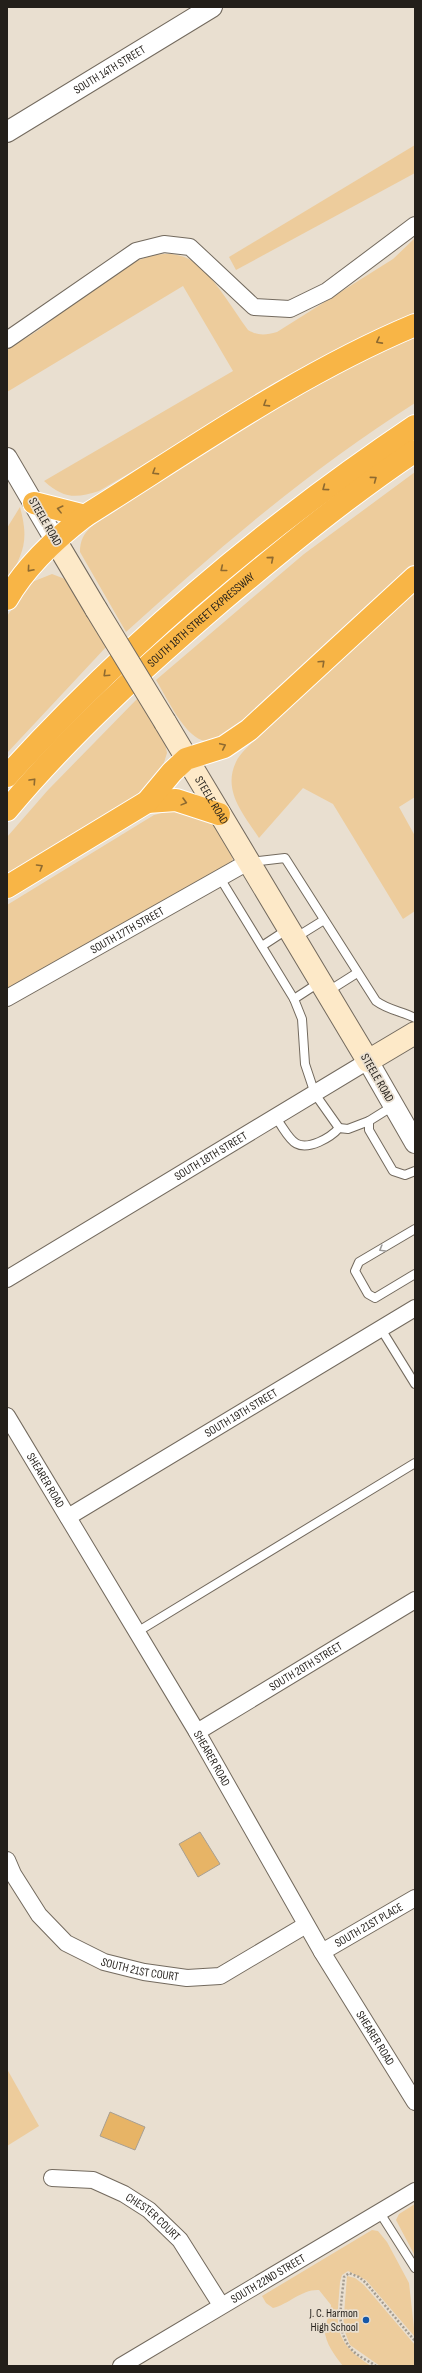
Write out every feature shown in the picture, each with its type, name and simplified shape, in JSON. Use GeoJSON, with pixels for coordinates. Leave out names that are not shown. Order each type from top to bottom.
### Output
{"type":"FeatureCollection","features":[{"type":"Feature","properties":{"kind":"highway"},"geometry":{"type":"LineString","coordinates":[[7,599],[15,585],[55,540],[85,516],[291,388],[385,338],[415,325]]}},
{"type":"Feature","properties":{"kind":"highway","name":"SOUTH 18TH STREET EXPRESSWAY"},"geometry":{"type":"LineString","coordinates":[[7,776],[96,684],[194,593],[281,521],[352,468],[415,426]]}},
{"type":"Feature","properties":{"kind":"highway","name":"SOUTH 18TH STREET EXPRESSWAY"},"geometry":{"type":"LineString","coordinates":[[7,810],[86,723],[152,661],[302,533],[415,451]]}},
{"type":"Feature","properties":{"kind":"highway"},"geometry":{"type":"LineString","coordinates":[[34,503],[85,516]]}},
{"type":"Feature","properties":{"kind":"highway"},"geometry":{"type":"LineString","coordinates":[[7,887],[147,802],[172,772],[186,759],[224,747],[249,730],[415,578]]}},
{"type":"Feature","properties":{"kind":"highway"},"geometry":{"type":"LineString","coordinates":[[147,802],[176,800],[219,814]]}},
{"type":"Feature","properties":{"kind":"main road","name":"STEELE ROAD"},"geometry":{"type":"LineString","coordinates":[[55,540],[368,1061]]}},
{"type":"Feature","properties":{"kind":"main road","name":"SOUTH 18TH STREET"},"geometry":{"type":"LineString","coordinates":[[368,1061],[415,1033]]}},
{"type":"Feature","properties":{"kind":"street","name":"SOUTH 14TH STREET"},"geometry":{"type":"LineString","coordinates":[[7,132],[212,7]]}},
{"type":"Feature","properties":{"kind":"street"},"geometry":{"type":"LineString","coordinates":[[7,340],[136,251],[164,244],[190,246],[254,307],[290,309],[327,291],[415,226]]}},
{"type":"Feature","properties":{"kind":"street","name":"STEELE ROAD"},"geometry":{"type":"LineString","coordinates":[[7,458],[55,540]]}},
{"type":"Feature","properties":{"kind":"street","name":"SOUTH 17TH STREET"},"geometry":{"type":"LineString","coordinates":[[7,998],[248,862]]}},
{"type":"Feature","properties":{"kind":"street","name":"STEELE ROAD"},"geometry":{"type":"LineString","coordinates":[[368,1061],[415,1143]]}},
{"type":"Feature","properties":{"kind":"street","name":"SOUTH 18TH STREET"},"geometry":{"type":"LineString","coordinates":[[7,1279],[316,1094],[368,1061]]}},
{"type":"Feature","properties":{"kind":"street","name":"SOUTH 19TH STREET"},"geometry":{"type":"LineString","coordinates":[[68,1517],[415,1308]]}},
{"type":"Feature","properties":{"kind":"street","name":"SHEARER ROAD"},"geometry":{"type":"LineString","coordinates":[[7,1416],[197,1732],[322,1952],[415,2102]]}},
{"type":"Feature","properties":{"kind":"street","name":"SOUTH 20TH STREET"},"geometry":{"type":"LineString","coordinates":[[197,1732],[415,1600]]}},
{"type":"Feature","properties":{"kind":"street","name":"SOUTH 21ST COURT"},"geometry":{"type":"LineString","coordinates":[[7,1860],[13,1874],[39,1915],[66,1943],[104,1962],[144,1972],[187,1978],[220,1976],[306,1925]]}},
{"type":"Feature","properties":{"kind":"street","name":"SOUTH 21ST PLACE"},"geometry":{"type":"LineString","coordinates":[[322,1952],[415,1898]]}},
{"type":"Feature","properties":{"kind":"street","name":"CHESTER COURT"},"geometry":{"type":"LineString","coordinates":[[52,2178],[93,2180],[124,2194],[150,2210],[180,2240],[221,2305]]}},
{"type":"Feature","properties":{"kind":"street","name":"SOUTH 22ND STREET"},"geometry":{"type":"LineString","coordinates":[[121,2366],[221,2305],[380,2213],[415,2191]]}},
{"type":"Feature","properties":{"kind":"lane"},"geometry":{"type":"LineString","coordinates":[[248,862],[285,858],[376,1001],[388,1010],[400,1011],[415,1018]]}},
{"type":"Feature","properties":{"kind":"lane"},"geometry":{"type":"LineString","coordinates":[[220,878],[294,999],[302,1019],[304,1064],[316,1094],[339,1128],[348,1129],[369,1121],[393,1106]]}},
{"type":"Feature","properties":{"kind":"lane"},"geometry":{"type":"LineString","coordinates":[[262,946],[324,920]]}},
{"type":"Feature","properties":{"kind":"lane"},"geometry":{"type":"LineString","coordinates":[[294,999],[357,973]]}},
{"type":"Feature","properties":{"kind":"lane"},"geometry":{"type":"LineString","coordinates":[[276,1118],[296,1145],[306,1147],[331,1136],[339,1128]]}},
{"type":"Feature","properties":{"kind":"lane"},"geometry":{"type":"LineString","coordinates":[[369,1121],[369,1130],[394,1171],[405,1176],[415,1170]]}},
{"type":"Feature","properties":{"kind":"lane"},"geometry":{"type":"LineString","coordinates":[[415,1229],[359,1262],[355,1271],[368,1294],[375,1298],[415,1274]]}},
{"type":"Feature","properties":{"kind":"lane"},"geometry":{"type":"LineString","coordinates":[[381,1329],[415,1384]]}},
{"type":"Feature","properties":{"kind":"lane"},"geometry":{"type":"LineString","coordinates":[[136,1632],[415,1463]]}},
{"type":"Feature","properties":{"kind":"lane"},"geometry":{"type":"LineString","coordinates":[[380,2213],[415,2268]]}},
{"type":"Feature","properties":{"kind":"path"},"geometry":{"type":"LineString","coordinates":[[376,2366],[353,2352],[344,2339],[341,2321],[344,2277],[349,2273],[359,2277],[366,2283],[415,2342]]}},
{"type":"Feature","properties":{"kind":"shaded area"},"geometry":{"type":"Polygon","coordinates":[[[415,145],[415,173],[236,270],[229,257],[415,145]]]}},
{"type":"Feature","properties":{"kind":"shaded area"},"geometry":{"type":"Polygon","coordinates":[[[415,238],[415,315],[255,399],[99,491],[91,494],[76,496],[63,494],[44,481],[233,371],[183,286],[7,392],[7,349],[43,327],[97,285],[118,271],[139,260],[161,254],[181,256],[200,267],[207,274],[220,289],[248,330],[259,334],[266,334],[277,332],[393,259],[415,238]]]}},
{"type":"Feature","properties":{"kind":"shaded area"},"geometry":{"type":"Polygon","coordinates":[[[415,334],[415,403],[376,428],[266,511],[195,570],[126,632],[80,552],[81,544],[86,532],[128,500],[334,373],[415,334]]]}},
{"type":"Feature","properties":{"kind":"shaded area"},"geometry":{"type":"Polygon","coordinates":[[[415,472],[415,566],[238,729],[210,741],[199,739],[191,733],[177,716],[156,680],[304,554],[415,472]]]}},
{"type":"Feature","properties":{"kind":"shaded area"},"geometry":{"type":"Polygon","coordinates":[[[20,507],[24,529],[23,546],[21,554],[7,582],[7,528],[20,507]]]}},
{"type":"Feature","properties":{"kind":"shaded area"},"geometry":{"type":"Polygon","coordinates":[[[52,574],[65,579],[107,646],[7,753],[7,616],[32,582],[52,574]]]}},
{"type":"Feature","properties":{"kind":"shaded area"},"geometry":{"type":"Polygon","coordinates":[[[415,592],[415,797],[399,807],[415,836],[415,911],[403,919],[333,804],[303,788],[259,838],[241,811],[233,793],[232,773],[236,762],[245,749],[415,592]]]}},
{"type":"Feature","properties":{"kind":"shaded area"},"geometry":{"type":"Polygon","coordinates":[[[138,698],[165,743],[167,753],[162,769],[143,793],[7,882],[7,837],[48,790],[138,698]]]}},
{"type":"Feature","properties":{"kind":"shaded area"},"geometry":{"type":"Polygon","coordinates":[[[181,808],[211,819],[233,856],[232,863],[7,991],[7,905],[154,815],[181,808]]]}},
{"type":"Feature","properties":{"kind":"shaded area"},"geometry":{"type":"Polygon","coordinates":[[[7,2069],[39,2126],[7,2146],[7,2069]]]}},
{"type":"Feature","properties":{"kind":"shaded area"},"geometry":{"type":"Polygon","coordinates":[[[415,2204],[415,2256],[396,2220],[399,2214],[415,2204]]]}},
{"type":"Feature","properties":{"kind":"shaded area"},"geometry":{"type":"Polygon","coordinates":[[[372,2230],[378,2231],[387,2242],[409,2283],[415,2337],[366,2280],[348,2271],[342,2275],[340,2282],[338,2310],[339,2331],[349,2348],[358,2357],[371,2366],[343,2366],[333,2353],[326,2337],[325,2327],[331,2305],[319,2290],[313,2290],[301,2294],[273,2308],[266,2303],[262,2296],[372,2230]]]}},
{"type":"Feature","properties":{"kind":"shaded area"},"geometry":{"type":"Polygon","coordinates":[[[347,2276],[355,2278],[364,2285],[415,2345],[415,2366],[380,2366],[350,2345],[343,2327],[347,2276]]]}},
{"type":"Feature","properties":{"kind":"building"},"geometry":{"type":"Polygon","coordinates":[[[200,1832],[220,1864],[198,1877],[179,1844],[200,1832]]]}},
{"type":"Feature","properties":{"kind":"building"},"geometry":{"type":"Polygon","coordinates":[[[110,2112],[145,2127],[135,2150],[100,2136],[110,2112]]]}},
{"type":"Feature","properties":{"kind":"place","name":"J. C. Harmon High School"},"geometry":{"type":"Point","coordinates":[366,2320]}}]}
